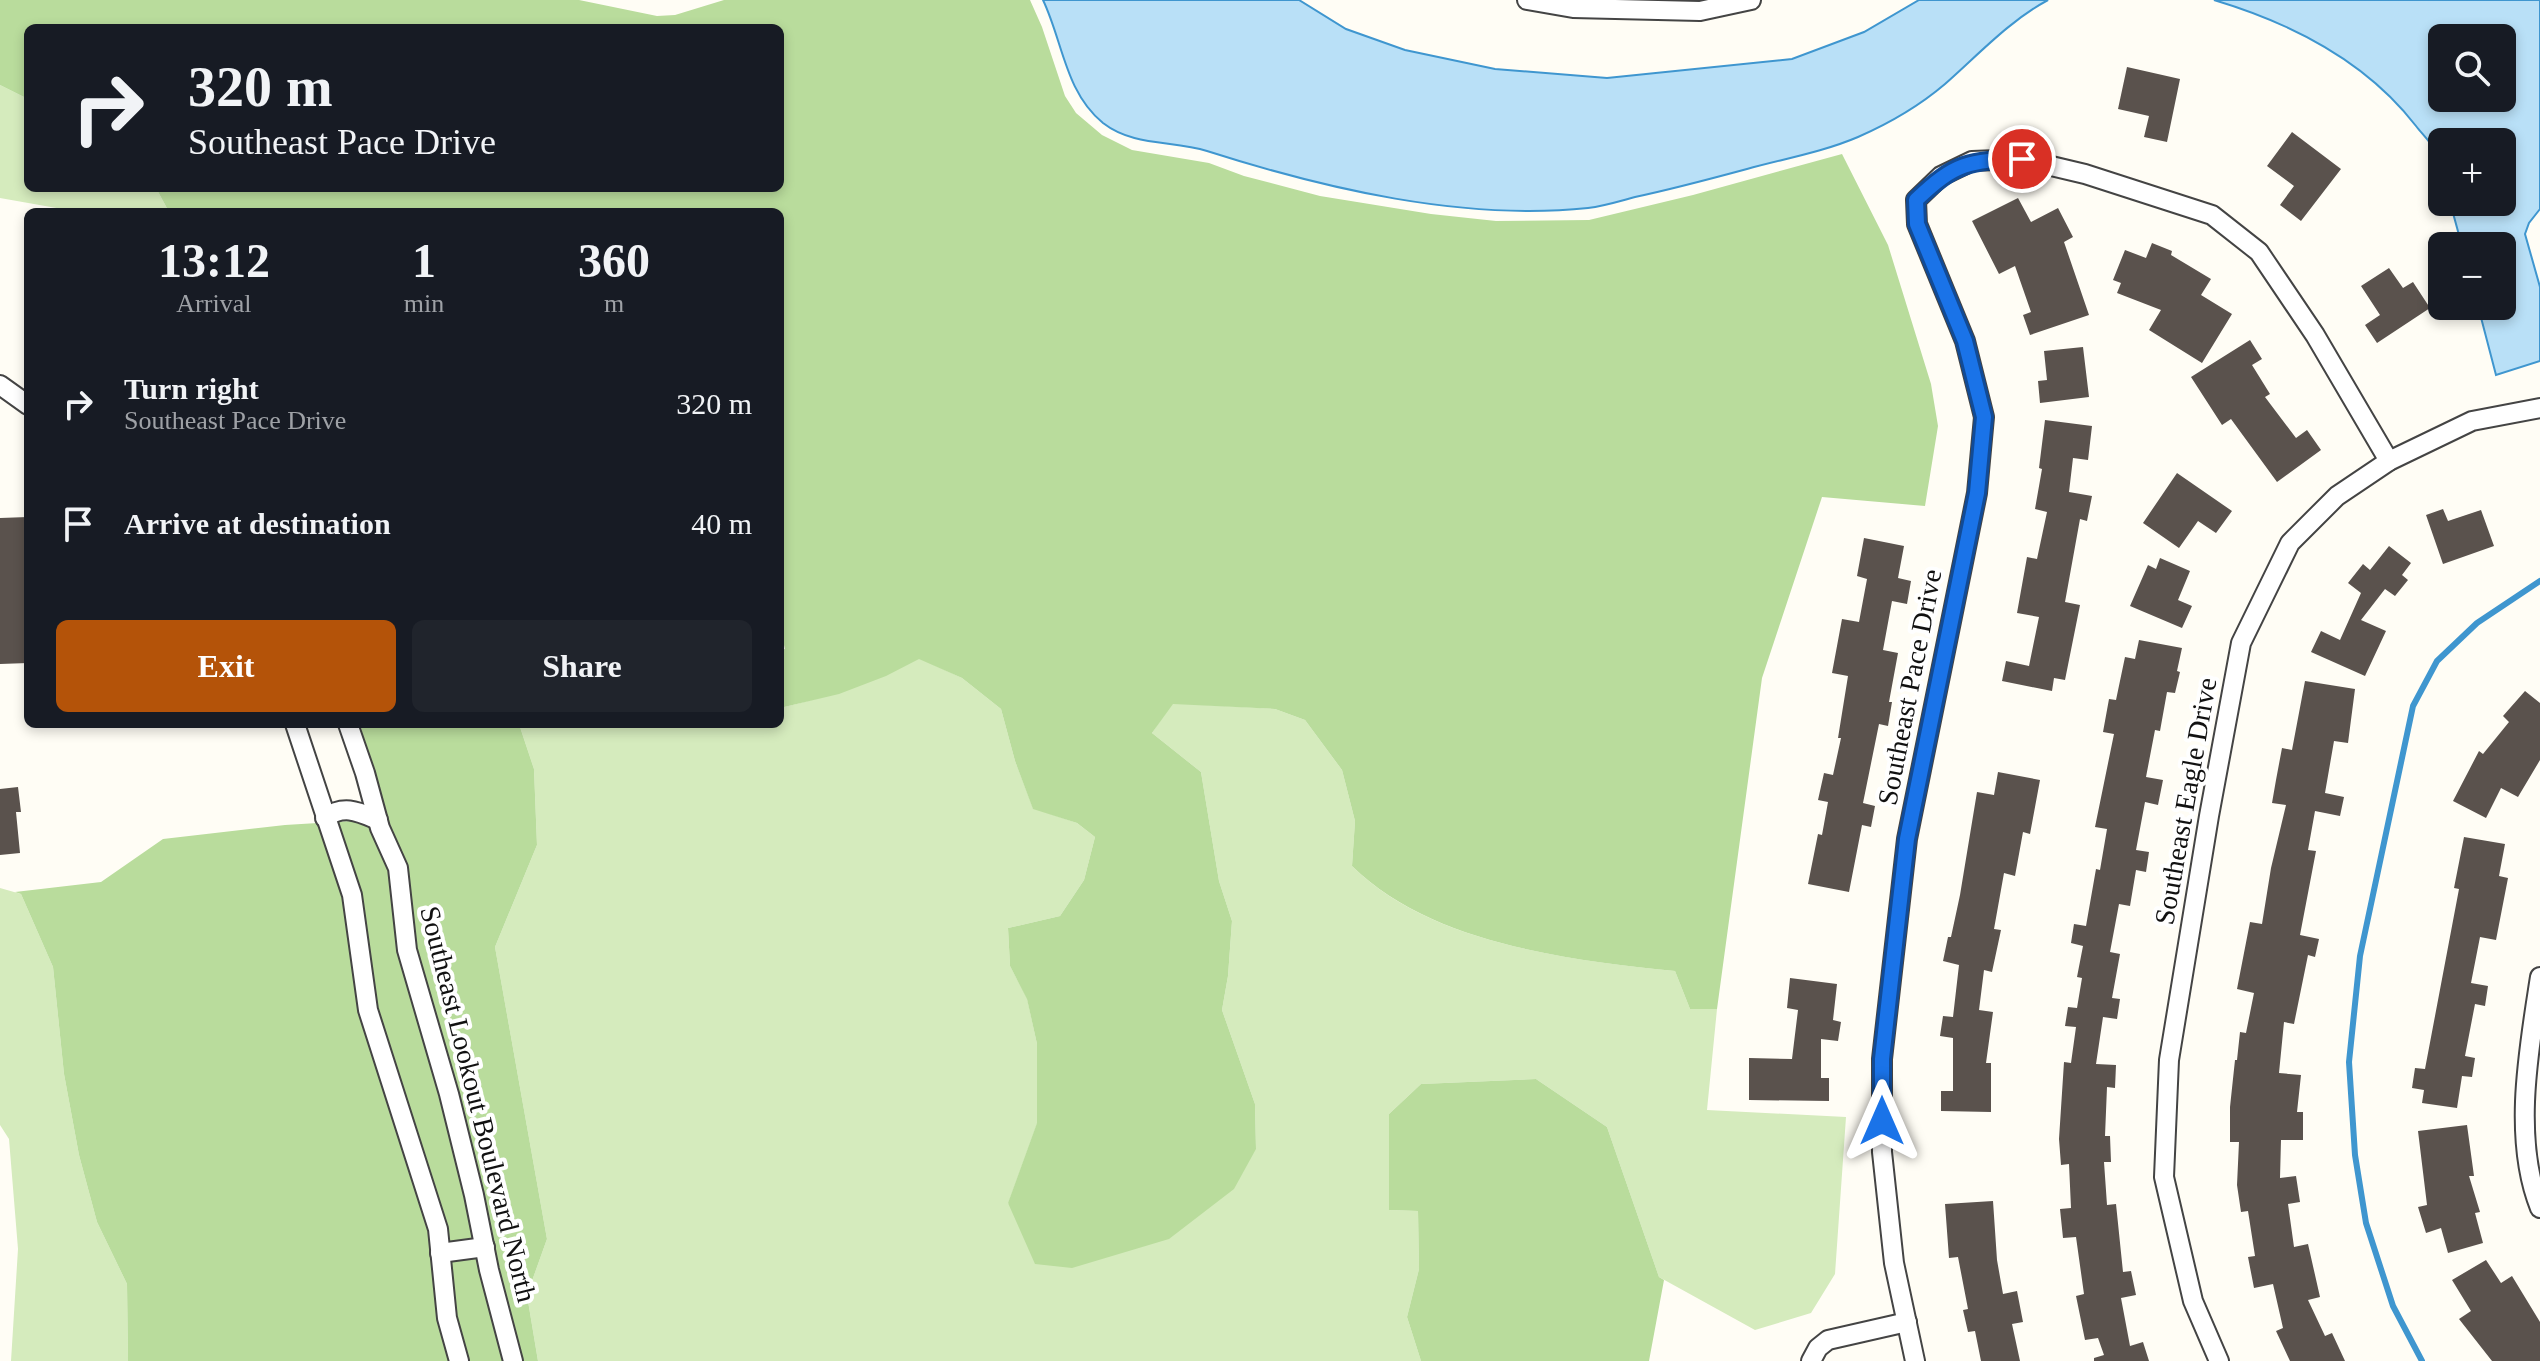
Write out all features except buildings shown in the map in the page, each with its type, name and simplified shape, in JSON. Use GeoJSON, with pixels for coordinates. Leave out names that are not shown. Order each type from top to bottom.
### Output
{"type":"FeatureCollection","features":[{"type":"Feature","properties":{"kind":"street"},"geometry":{"type":"LineString","coordinates":[[1527,0],[1573,8],[1700,11],[1751,0]]}},
{"type":"Feature","properties":{"kind":"street","name":"Southeast Pace Drive"},"geometry":{"type":"LineString","coordinates":[[1915,1361],[1894,1263],[1882,1152],[1882,1059],[1907,839],[1977,493],[1984,417],[1965,341],[1917,224],[1916,200],[1941,176],[1972,161],[2022,159],[2085,174],[2212,215],[2259,252],[2315,335],[2389,461]]}},
{"type":"Feature","properties":{"kind":"street"},"geometry":{"type":"LineString","coordinates":[[0,385],[24,402]]}},
{"type":"Feature","properties":{"kind":"street","name":"Southeast Eagle Drive"},"geometry":{"type":"LineString","coordinates":[[2219,1361],[2193,1301],[2164,1177],[2169,1060],[2241,643],[2290,543],[2337,496],[2389,461],[2472,421],[2540,408]]}},
{"type":"Feature","properties":{"kind":"street"},"geometry":{"type":"LineString","coordinates":[[296,728],[352,895],[368,1010],[438,1229],[447,1318],[459,1361]]}},
{"type":"Feature","properties":{"kind":"street","name":"Southeast Lookout Boulevard North"},"geometry":{"type":"LineString","coordinates":[[349,728],[378,820],[398,868],[407,950],[449,1094],[513,1361]]}},
{"type":"Feature","properties":{"kind":"street"},"geometry":{"type":"LineString","coordinates":[[325,818],[335,811],[353,810],[378,820]]}},
{"type":"Feature","properties":{"kind":"street"},"geometry":{"type":"LineString","coordinates":[[2540,977],[2526,1075],[2525,1120],[2533,1190],[2540,1208]]}},
{"type":"Feature","properties":{"kind":"street"},"geometry":{"type":"LineString","coordinates":[[440,1253],[485,1247]]}},
{"type":"Feature","properties":{"kind":"street"},"geometry":{"type":"LineString","coordinates":[[1811,1361],[1818,1348],[1828,1340],[1907,1322]]}},
{"type":"Feature","properties":{"kind":"green space"},"geometry":{"type":"Polygon","coordinates":[[[0,0],[579,0],[657,16],[675,15],[724,0],[1030,0],[1065,96],[1076,113],[1102,135],[1132,150],[1209,163],[1244,176],[1320,196],[1496,221],[1589,220],[1842,154],[1888,245],[1931,384],[1938,426],[1925,506],[1822,497],[1762,678],[1717,1009],[1690,1009],[1675,971],[1547,954],[1461,931],[1421,914],[1384,892],[1352,866],[1355,821],[1342,770],[1305,720],[1275,709],[1173,704],[1152,733],[1201,772],[1219,881],[1232,921],[1222,1010],[1255,1104],[1256,1149],[1234,1189],[1169,1239],[1072,1268],[1035,1264],[1008,1203],[1037,1123],[1037,1044],[1027,999],[1010,966],[1008,928],[1060,916],[1084,880],[1095,837],[1077,823],[1033,809],[1015,761],[1001,709],[962,678],[919,659],[839,694],[784,707],[784,208],[167,208],[158,192],[784,192],[784,24],[24,24],[24,97],[0,85],[0,0]]]}},
{"type":"Feature","properties":{"kind":"green space"},"geometry":{"type":"Polygon","coordinates":[[[0,85],[24,97],[24,192],[158,192],[167,208],[56,208],[0,198],[0,85]]]}},
{"type":"Feature","properties":{"kind":"green space"},"geometry":{"type":"Polygon","coordinates":[[[919,658],[962,678],[1001,709],[1015,761],[1033,808],[1077,823],[1095,837],[1084,880],[1060,916],[1008,928],[1010,966],[1027,998],[1037,1044],[1037,1124],[1008,1204],[1256,1149],[1255,1104],[1222,1010],[1232,921],[1219,881],[1201,772],[1152,733],[1172,703],[1275,709],[1305,720],[1342,770],[1355,821],[1352,866],[1384,892],[1421,914],[1503,944],[1591,961],[1675,971],[1690,1009],[1717,1009],[1707,1110],[1846,1117],[1835,1274],[1811,1313],[1755,1330],[1659,1277],[1607,1127],[1536,1079],[1421,1084],[1389,1114],[1389,1210],[1418,1211],[1419,1269],[1407,1317],[1421,1361],[538,1361],[527,1295],[547,1239],[495,947],[537,845],[534,769],[520,728],[784,728],[784,707],[885,675],[919,658]]]}},
{"type":"Feature","properties":{"kind":"green space"},"geometry":{"type":"Polygon","coordinates":[[[361,728],[520,728],[534,769],[537,845],[495,947],[547,1239],[527,1295],[538,1361],[128,1361],[127,1284],[97,1222],[79,1155],[64,1074],[53,967],[21,894],[15,892],[101,882],[163,839],[285,825],[383,819],[361,728]]]}},
{"type":"Feature","properties":{"kind":"green space"},"geometry":{"type":"Polygon","coordinates":[[[0,888],[21,894],[53,967],[64,1074],[79,1155],[97,1222],[127,1284],[128,1361],[11,1361],[18,1249],[9,1139],[0,1125],[0,888]]]}},
{"type":"Feature","properties":{"kind":"green space"},"geometry":{"type":"Polygon","coordinates":[[[1536,1079],[1607,1127],[1659,1277],[1664,1280],[1649,1361],[1421,1361],[1407,1317],[1419,1269],[1418,1211],[1389,1210],[1389,1114],[1421,1084],[1536,1079]]]}},
{"type":"Feature","properties":{"kind":"water"},"geometry":{"type":"Polygon","coordinates":[[[1043,0],[1299,0],[1346,29],[1405,50],[1495,69],[1607,78],[1792,59],[1864,32],[1919,0],[2048,0],[2007,28],[1925,100],[1858,137],[1803,155],[1606,205],[1541,211],[1492,210],[1395,199],[1299,178],[1194,148],[1141,140],[1115,131],[1090,111],[1080,97],[1043,0]]]}},
{"type":"Feature","properties":{"kind":"water"},"geometry":{"type":"Polygon","coordinates":[[[2214,0],[2540,0],[2540,209],[2525,234],[2540,287],[2540,361],[2496,375],[2482,320],[2516,320],[2516,232],[2458,232],[2454,216],[2516,216],[2516,128],[2428,128],[2428,140],[2374,82],[2325,47],[2271,20],[2214,0]]]}},
{"type":"Feature","properties":{"kind":"waterway"},"geometry":{"type":"LineString","coordinates":[[2422,1361],[2393,1306],[2366,1223],[2355,1155],[2349,1062],[2360,956],[2413,706],[2437,661],[2477,623],[2540,581]]}},
{"type":"Feature","properties":{"kind":"route"},"geometry":{"type":"LineString","coordinates":[[1882,1121],[1882,1059],[1907,839],[1977,493],[1984,417],[1965,341],[1917,224],[1916,200],[1941,176],[1972,161],[2022,159]]}}]}
